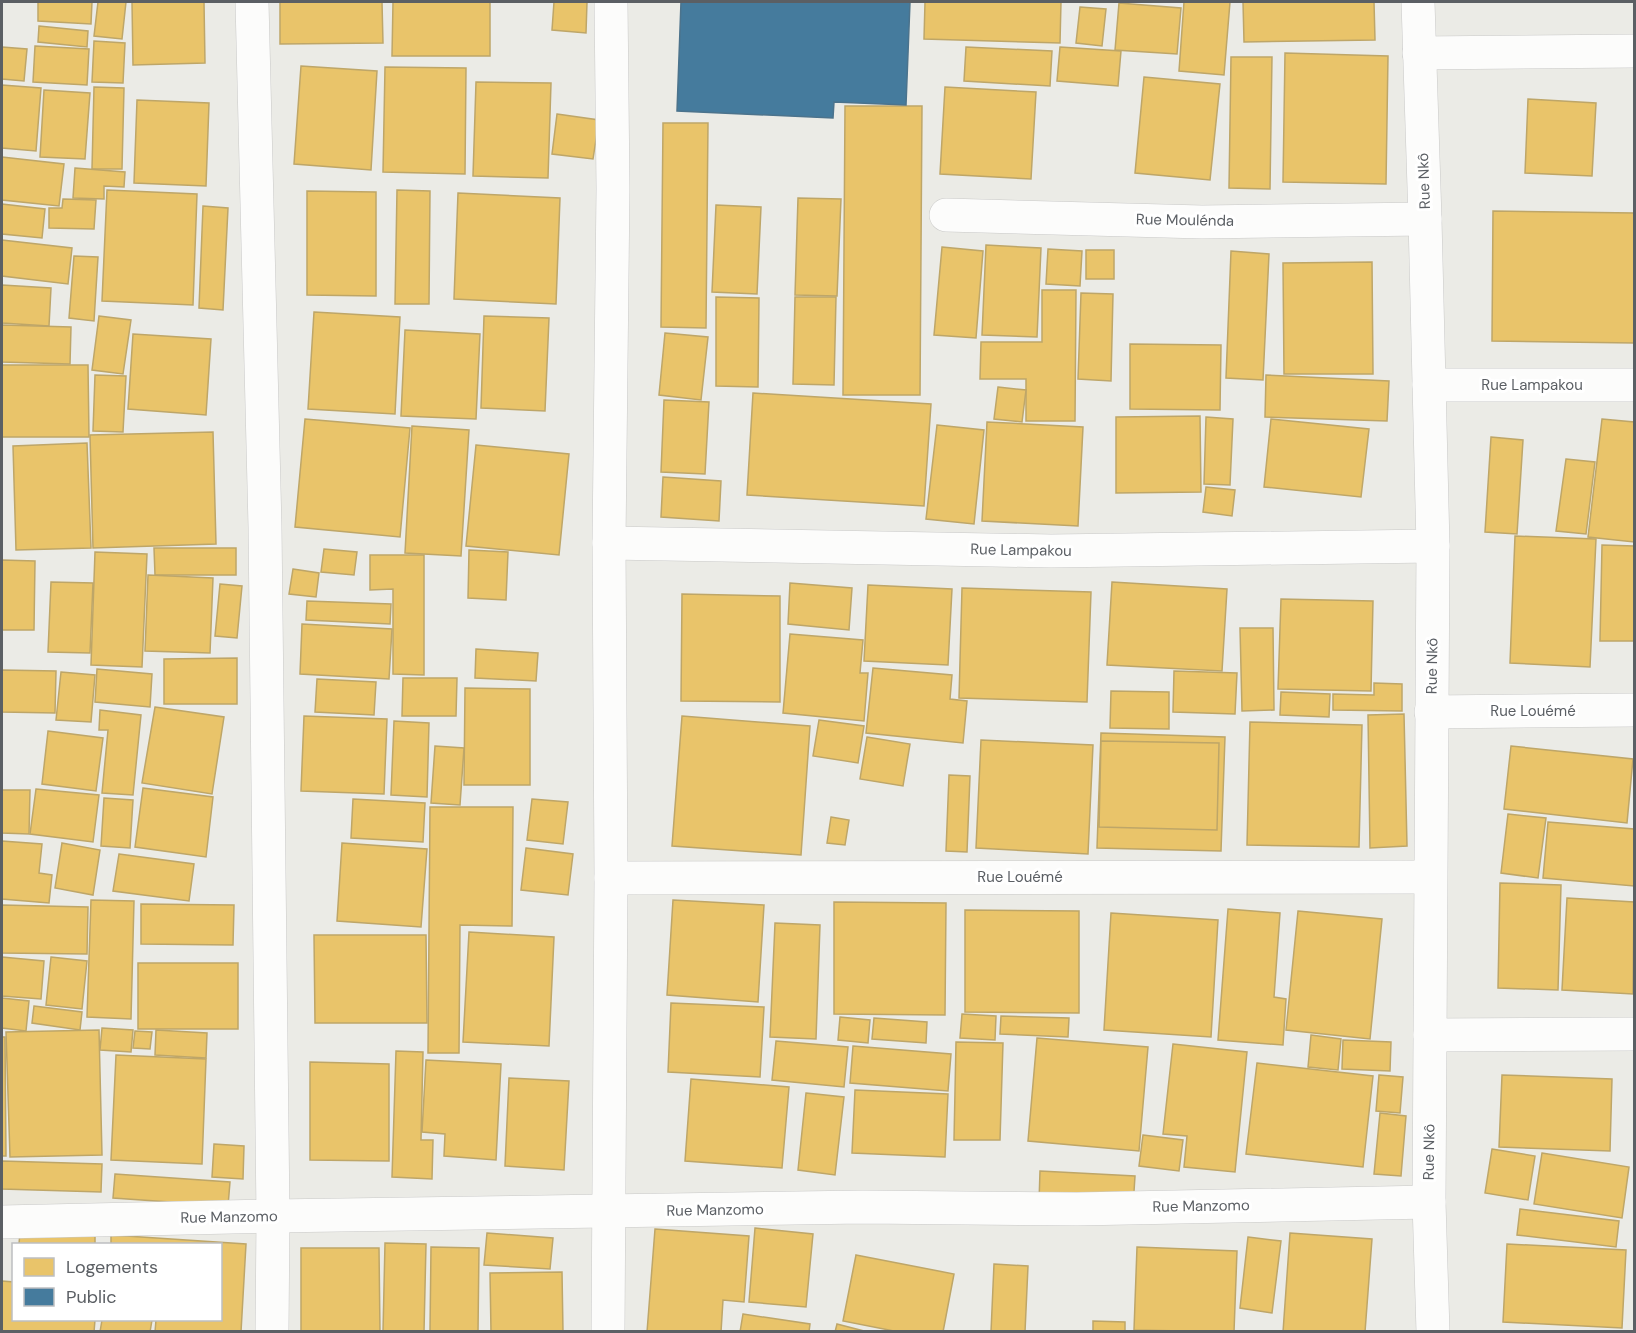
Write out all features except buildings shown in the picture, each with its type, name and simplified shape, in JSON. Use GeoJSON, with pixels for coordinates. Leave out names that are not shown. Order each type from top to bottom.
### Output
{"type":"FeatureCollection","features":[{"type":"Feature","properties":{"kind":"street"},"geometry":{"type":"LineString","coordinates":[[252,2],[265,527],[273,1216],[272,1332]]}},
{"type":"Feature","properties":{"kind":"street"},"geometry":{"type":"LineString","coordinates":[[608,1332],[612,2]]}},
{"type":"Feature","properties":{"kind":"street","name":"Rue Nkô"},"geometry":{"type":"LineString","coordinates":[[1418,2],[1433,546],[1429,1202],[1433,1332]]}},
{"type":"Feature","properties":{"kind":"street"},"geometry":{"type":"LineString","coordinates":[[1419,52],[1635,51]]}},
{"type":"Feature","properties":{"kind":"street","name":"Rue Moulénda"},"geometry":{"type":"LineString","coordinates":[[946,215],[1202,222],[1425,219]]}},
{"type":"Feature","properties":{"kind":"street","name":"Rue Lampakou"},"geometry":{"type":"LineString","coordinates":[[1429,385],[1635,385]]}},
{"type":"Feature","properties":{"kind":"street","name":"Rue Lampakou"},"geometry":{"type":"LineString","coordinates":[[609,543],[1051,551],[1433,546]]}},
{"type":"Feature","properties":{"kind":"street","name":"Rue Louémé"},"geometry":{"type":"LineString","coordinates":[[1431,712],[1635,710]]}},
{"type":"Feature","properties":{"kind":"street","name":"Rue Louémé"},"geometry":{"type":"LineString","coordinates":[[611,878],[1430,877]]}},
{"type":"Feature","properties":{"kind":"street"},"geometry":{"type":"LineString","coordinates":[[1430,1035],[1635,1034]]}},
{"type":"Feature","properties":{"kind":"street","name":"Rue Manzomo"},"geometry":{"type":"LineString","coordinates":[[2,1222],[863,1207],[1077,1209],[1429,1202]]}}]}
